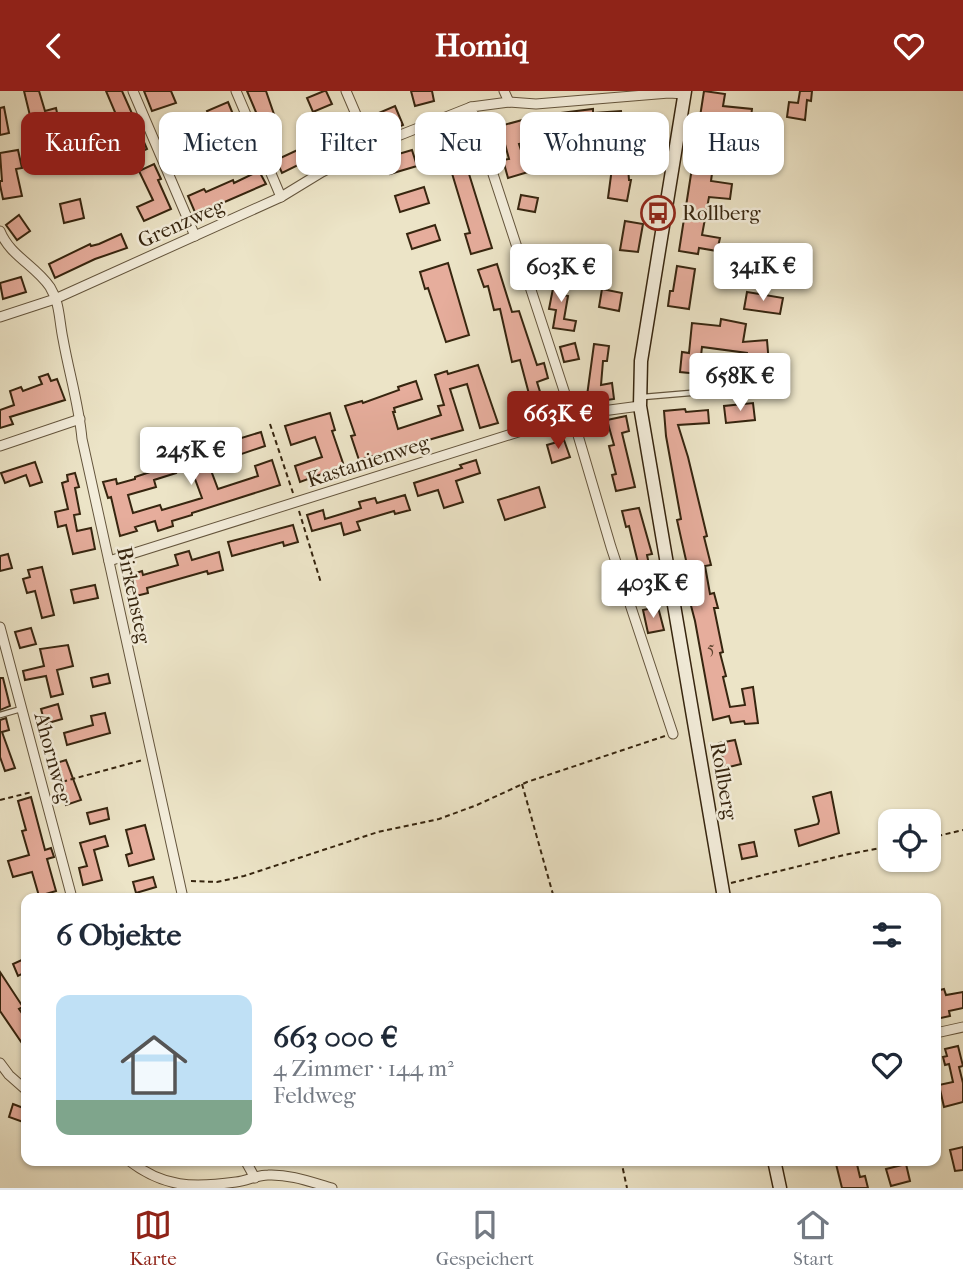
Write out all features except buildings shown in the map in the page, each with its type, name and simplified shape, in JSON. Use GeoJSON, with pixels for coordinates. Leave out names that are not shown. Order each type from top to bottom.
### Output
{"type":"FeatureCollection","features":[{"type":"Feature","properties":{"kind":"main road","name":"Rollberg"},"geometry":{"type":"LineString","coordinates":[[684,93],[641,361],[640,402],[723,891]]}},
{"type":"Feature","properties":{"kind":"main road"},"geometry":{"type":"LineString","coordinates":[[775,1166],[780,1188]]}},
{"type":"Feature","properties":{"kind":"street"},"geometry":{"type":"LineString","coordinates":[[133,91],[195,236]]}},
{"type":"Feature","properties":{"kind":"street"},"geometry":{"type":"LineString","coordinates":[[236,91],[281,197]]}},
{"type":"Feature","properties":{"kind":"street"},"geometry":{"type":"LineString","coordinates":[[346,91],[355,112]]}},
{"type":"Feature","properties":{"kind":"street"},"geometry":{"type":"LineString","coordinates":[[504,91],[509,102],[537,104],[684,93]]}},
{"type":"Feature","properties":{"kind":"street","name":"Grenzweg"},"geometry":{"type":"LineString","coordinates":[[401,135],[471,107],[509,102]]}},
{"type":"Feature","properties":{"kind":"street"},"geometry":{"type":"LineString","coordinates":[[471,107],[673,734]]}},
{"type":"Feature","properties":{"kind":"street","name":"Grenzweg"},"geometry":{"type":"LineString","coordinates":[[0,317],[55,299],[281,197],[317,175]]}},
{"type":"Feature","properties":{"kind":"street"},"geometry":{"type":"LineString","coordinates":[[0,231],[12,252],[43,278],[55,299]]}},
{"type":"Feature","properties":{"kind":"street","name":"Birkensteg"},"geometry":{"type":"LineString","coordinates":[[55,299],[60,311],[62,337],[82,439],[182,893]]}},
{"type":"Feature","properties":{"kind":"street","name":"Kastanienweg"},"geometry":{"type":"LineString","coordinates":[[109,561],[572,415],[640,402]]}},
{"type":"Feature","properties":{"kind":"street"},"geometry":{"type":"LineString","coordinates":[[0,446],[80,419]]}},
{"type":"Feature","properties":{"kind":"street","name":"Ahornweg"},"geometry":{"type":"LineString","coordinates":[[0,627],[71,893]]}},
{"type":"Feature","properties":{"kind":"street"},"geometry":{"type":"LineString","coordinates":[[941,1032],[963,1027]]}},
{"type":"Feature","properties":{"kind":"street"},"geometry":{"type":"LineString","coordinates":[[0,1063],[4,1076],[21,1084]]}},
{"type":"Feature","properties":{"kind":"street"},"geometry":{"type":"LineString","coordinates":[[135,1166],[145,1174],[168,1183],[183,1185],[238,1182],[267,1175],[286,1176],[332,1188]]}},
{"type":"Feature","properties":{"kind":"street"},"geometry":{"type":"LineString","coordinates":[[248,1166],[255,1178]]}},
{"type":"Feature","properties":{"kind":"lane"},"geometry":{"type":"LineString","coordinates":[[640,402],[761,387]]}},
{"type":"Feature","properties":{"kind":"lane"},"geometry":{"type":"LineString","coordinates":[[0,715],[22,709]]}},
{"type":"Feature","properties":{"kind":"path"},"geometry":{"type":"LineString","coordinates":[[179,881],[217,882],[244,876],[378,832],[439,819],[522,784],[673,734]]}},
{"type":"Feature","properties":{"kind":"path"},"geometry":{"type":"LineString","coordinates":[[0,800],[151,758]]}},
{"type":"Feature","properties":{"kind":"path"},"geometry":{"type":"LineString","coordinates":[[522,784],[553,893]]}},
{"type":"Feature","properties":{"kind":"path"},"geometry":{"type":"LineString","coordinates":[[941,835],[963,830]]}},
{"type":"Feature","properties":{"kind":"path"},"geometry":{"type":"LineString","coordinates":[[723,891],[878,849]]}},
{"type":"Feature","properties":{"kind":"path"},"geometry":{"type":"LineString","coordinates":[[622,1166],[627,1188]]}},
{"type":"Feature","properties":{"kind":"place","name":"Rollberg"},"geometry":{"type":"Point","coordinates":[658,213]}}]}
